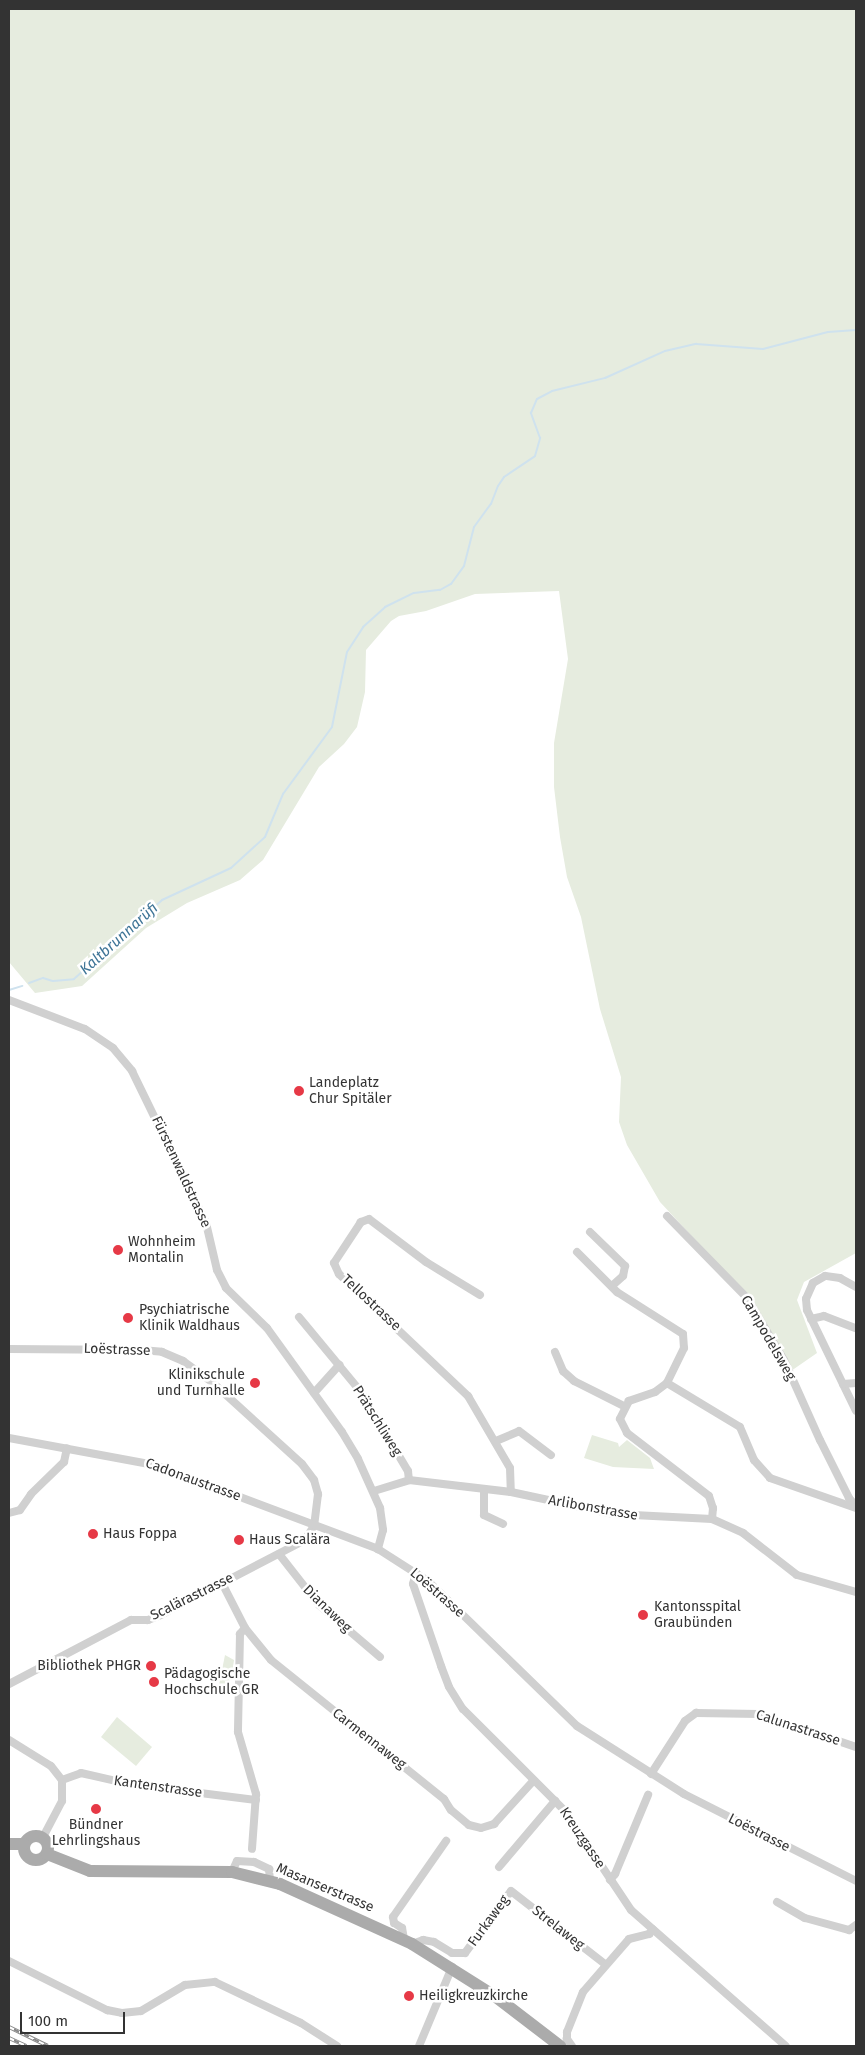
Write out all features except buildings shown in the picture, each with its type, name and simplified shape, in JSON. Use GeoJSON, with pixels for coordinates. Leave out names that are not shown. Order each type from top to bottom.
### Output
{"type":"FeatureCollection","features":[{"type":"Feature","properties":{"kind":"main road"},"geometry":{"type":"LineString","coordinates":[[9,1844],[24,1844],[32,1836],[43,1837],[48,1846],[47,1854],[34,1860],[27,1856],[24,1844]]}},
{"type":"Feature","properties":{"kind":"main road","name":"Masanserstrasse"},"geometry":{"type":"LineString","coordinates":[[47,1854],[90,1871],[232,1872],[270,1880],[408,1941],[452,1967],[560,2046]]}},
{"type":"Feature","properties":{"kind":"street","name":"Fürstenwaldstrasse"},"geometry":{"type":"LineString","coordinates":[[9,1000],[85,1029],[123,1058],[138,1081],[206,1223],[217,1270],[226,1288],[266,1328],[314,1393],[342,1432],[374,1491],[384,1523],[378,1549]]}},
{"type":"Feature","properties":{"kind":"street","name":"Campodelsweg"},"geometry":{"type":"LineString","coordinates":[[667,1216],[747,1298],[784,1360],[820,1440],[849,1498],[856,1507]]}},
{"type":"Feature","properties":{"kind":"street","name":"Tellostrasse"},"geometry":{"type":"LineString","coordinates":[[480,1295],[426,1262],[369,1219],[361,1222],[334,1263],[340,1274],[460,1386],[496,1442],[510,1468],[510,1492]]}},
{"type":"Feature","properties":{"kind":"street"},"geometry":{"type":"LineString","coordinates":[[590,1232],[625,1266],[623,1276],[612,1286]]}},
{"type":"Feature","properties":{"kind":"street"},"geometry":{"type":"LineString","coordinates":[[577,1252],[612,1286],[683,1334],[684,1348],[668,1383],[624,1406],[620,1419],[622,1427],[709,1496],[714,1508],[712,1519]]}},
{"type":"Feature","properties":{"kind":"street"},"geometry":{"type":"LineString","coordinates":[[856,1287],[835,1277],[819,1279],[809,1289],[806,1299],[811,1319],[856,1411]]}},
{"type":"Feature","properties":{"kind":"street"},"geometry":{"type":"LineString","coordinates":[[811,1319],[824,1316],[856,1328]]}},
{"type":"Feature","properties":{"kind":"street","name":"Prätschliweg"},"geometry":{"type":"LineString","coordinates":[[300,1317],[340,1365],[377,1416],[408,1471],[409,1480]]}},
{"type":"Feature","properties":{"kind":"street","name":"Loëstrasse"},"geometry":{"type":"LineString","coordinates":[[9,1350],[141,1350],[162,1352],[183,1361],[213,1383],[309,1471],[318,1494],[314,1526],[378,1549],[416,1572],[443,1595],[555,1708],[577,1726],[684,1794],[856,1881]]}},
{"type":"Feature","properties":{"kind":"street"},"geometry":{"type":"LineString","coordinates":[[556,1352],[562,1371],[574,1381],[624,1406]]}},
{"type":"Feature","properties":{"kind":"street"},"geometry":{"type":"LineString","coordinates":[[314,1393],[340,1365]]}},
{"type":"Feature","properties":{"kind":"street"},"geometry":{"type":"LineString","coordinates":[[668,1383],[740,1427],[754,1460],[770,1478],[856,1507]]}},
{"type":"Feature","properties":{"kind":"street"},"geometry":{"type":"LineString","coordinates":[[843,1384],[856,1383]]}},
{"type":"Feature","properties":{"kind":"street"},"geometry":{"type":"LineString","coordinates":[[496,1442],[519,1431],[551,1455]]}},
{"type":"Feature","properties":{"kind":"street","name":"Cadonaustrasse"},"geometry":{"type":"LineString","coordinates":[[9,1438],[155,1465],[314,1526]]}},
{"type":"Feature","properties":{"kind":"street"},"geometry":{"type":"LineString","coordinates":[[9,1513],[20,1510],[31,1494],[64,1462],[68,1448]]}},
{"type":"Feature","properties":{"kind":"street","name":"Arlibonstrasse"},"geometry":{"type":"LineString","coordinates":[[374,1491],[409,1480],[510,1492],[614,1514],[712,1519],[743,1534],[797,1575],[856,1592]]}},
{"type":"Feature","properties":{"kind":"street"},"geometry":{"type":"LineString","coordinates":[[484,1489],[484,1515],[503,1524]]}},
{"type":"Feature","properties":{"kind":"street","name":"Scalärastrasse"},"geometry":{"type":"LineString","coordinates":[[9,1684],[131,1620],[156,1617],[222,1584],[305,1540],[314,1526]]}},
{"type":"Feature","properties":{"kind":"street","name":"Dianaweg"},"geometry":{"type":"LineString","coordinates":[[279,1554],[319,1605],[380,1657]]}},
{"type":"Feature","properties":{"kind":"street","name":"Kreuzgasse"},"geometry":{"type":"LineString","coordinates":[[416,1572],[413,1584],[453,1696],[556,1801],[572,1821],[631,1910],[786,2046]]}},
{"type":"Feature","properties":{"kind":"street","name":"Carmennaweg"},"geometry":{"type":"LineString","coordinates":[[222,1584],[246,1628],[271,1660],[291,1678],[444,1799],[451,1810],[469,1824],[481,1828],[494,1824],[534,1780]]}},
{"type":"Feature","properties":{"kind":"street"},"geometry":{"type":"LineString","coordinates":[[246,1628],[240,1634],[238,1732],[253,1777],[256,1800],[252,1849]]}},
{"type":"Feature","properties":{"kind":"street","name":"Calunastrasse"},"geometry":{"type":"LineString","coordinates":[[651,1774],[685,1721],[696,1713],[759,1714],[856,1747]]}},
{"type":"Feature","properties":{"kind":"street"},"geometry":{"type":"LineString","coordinates":[[9,1740],[51,1766],[62,1780],[62,1801],[43,1837]]}},
{"type":"Feature","properties":{"kind":"street","name":"Kantenstrasse"},"geometry":{"type":"LineString","coordinates":[[62,1780],[82,1773],[128,1784],[256,1800]]}},
{"type":"Feature","properties":{"kind":"street"},"geometry":{"type":"LineString","coordinates":[[610,1880],[615,1874],[648,1795]]}},
{"type":"Feature","properties":{"kind":"street"},"geometry":{"type":"LineString","coordinates":[[499,1867],[556,1801]]}},
{"type":"Feature","properties":{"kind":"street"},"geometry":{"type":"LineString","coordinates":[[408,1941],[402,1928],[394,1923],[393,1917],[446,1841]]}},
{"type":"Feature","properties":{"kind":"street","name":"Furkaweg"},"geometry":{"type":"LineString","coordinates":[[408,1941],[430,1941],[452,1953],[465,1953],[511,1891]]}},
{"type":"Feature","properties":{"kind":"street","name":"Strelaweg"},"geometry":{"type":"LineString","coordinates":[[511,1891],[606,1965]]}},
{"type":"Feature","properties":{"kind":"street"},"geometry":{"type":"LineString","coordinates":[[777,1902],[805,1918],[849,1930],[856,1925]]}},
{"type":"Feature","properties":{"kind":"street"},"geometry":{"type":"LineString","coordinates":[[572,2046],[567,2039],[571,2016],[583,1992],[633,1936],[649,1934],[653,1929]]}},
{"type":"Feature","properties":{"kind":"street"},"geometry":{"type":"LineString","coordinates":[[9,1961],[108,2010],[122,2013],[141,2011],[185,1985],[215,1982],[301,2023],[338,2046]]}},
{"type":"Feature","properties":{"kind":"street"},"geometry":{"type":"LineString","coordinates":[[419,2046],[452,1967]]}},
{"type":"Feature","properties":{"kind":"shaded area"},"geometry":{"type":"Polygon","coordinates":[[[9,9],[856,9],[856,1253],[804,1282],[797,1300],[817,1353],[791,1371],[755,1304],[660,1202],[627,1145],[619,1122],[621,1077],[600,1009],[581,917],[567,877],[554,787],[554,743],[568,659],[559,591],[475,594],[426,611],[399,616],[391,621],[366,650],[365,692],[357,727],[344,744],[319,767],[263,860],[240,880],[187,903],[146,928],[82,986],[35,993],[9,962],[9,9]]]}},
{"type":"Feature","properties":{"kind":"shaded area"},"geometry":{"type":"Polygon","coordinates":[[[592,1435],[618,1443],[619,1447],[627,1440],[650,1458],[654,1469],[613,1467],[584,1458],[592,1435]]]}},
{"type":"Feature","properties":{"kind":"shaded area"},"geometry":{"type":"Polygon","coordinates":[[[225,1655],[234,1660],[229,1696],[218,1690],[225,1655]]]}},
{"type":"Feature","properties":{"kind":"shaded area"},"geometry":{"type":"Polygon","coordinates":[[[117,1717],[152,1747],[136,1766],[101,1737],[117,1717]]]}},
{"type":"Feature","properties":{"kind":"waterway","name":"Kaltbrunnarüfi"},"geometry":{"type":"LineString","coordinates":[[29,983],[43,978],[53,981],[74,979],[162,900],[231,868],[265,837],[283,794],[332,727],[347,652],[363,627],[385,607],[414,593],[440,590],[451,584],[464,566],[474,527],[491,504],[498,486],[504,477],[535,456],[540,438],[531,413],[537,399],[552,391],[605,378],[665,351],[696,344],[763,349],[828,332],[856,330]]}},
{"type":"Feature","properties":{"kind":"waterway","name":"Kaltbrunnarüfi"},"geometry":{"type":"LineString","coordinates":[[9,990],[22,986]]}},
{"type":"Feature","properties":{"kind":"railway"},"geometry":{"type":"LineString","coordinates":[[9,2027],[48,2046]]}},
{"type":"Feature","properties":{"kind":"railway"},"geometry":{"type":"LineString","coordinates":[[9,2038],[26,2046]]}},
{"type":"Feature","properties":{"kind":"place","name":"Landeplatz Chur Spitäler"},"geometry":{"type":"Point","coordinates":[299,1091]}},
{"type":"Feature","properties":{"kind":"place","name":"Wohnheim Montalin"},"geometry":{"type":"Point","coordinates":[118,1250]}},
{"type":"Feature","properties":{"kind":"place","name":"Psychiatrische Klinik Waldhaus"},"geometry":{"type":"Point","coordinates":[128,1318]}},
{"type":"Feature","properties":{"kind":"place","name":"Klinikschule und Turnhalle"},"geometry":{"type":"Point","coordinates":[255,1383]}},
{"type":"Feature","properties":{"kind":"place","name":"Haus Foppa"},"geometry":{"type":"Point","coordinates":[93,1534]}},
{"type":"Feature","properties":{"kind":"place","name":"Haus Scalära"},"geometry":{"type":"Point","coordinates":[239,1540]}},
{"type":"Feature","properties":{"kind":"place","name":"Kantonsspital Graubünden"},"geometry":{"type":"Point","coordinates":[643,1615]}},
{"type":"Feature","properties":{"kind":"place","name":"Bibliothek PHGR"},"geometry":{"type":"Point","coordinates":[151,1666]}},
{"type":"Feature","properties":{"kind":"place","name":"Pädagogische Hochschule GR"},"geometry":{"type":"Point","coordinates":[154,1682]}},
{"type":"Feature","properties":{"kind":"place","name":"Bündner Lehrlingshaus"},"geometry":{"type":"Point","coordinates":[96,1809]}},
{"type":"Feature","properties":{"kind":"place","name":"Heiligkreuzkirche"},"geometry":{"type":"Point","coordinates":[409,1996]}}]}
